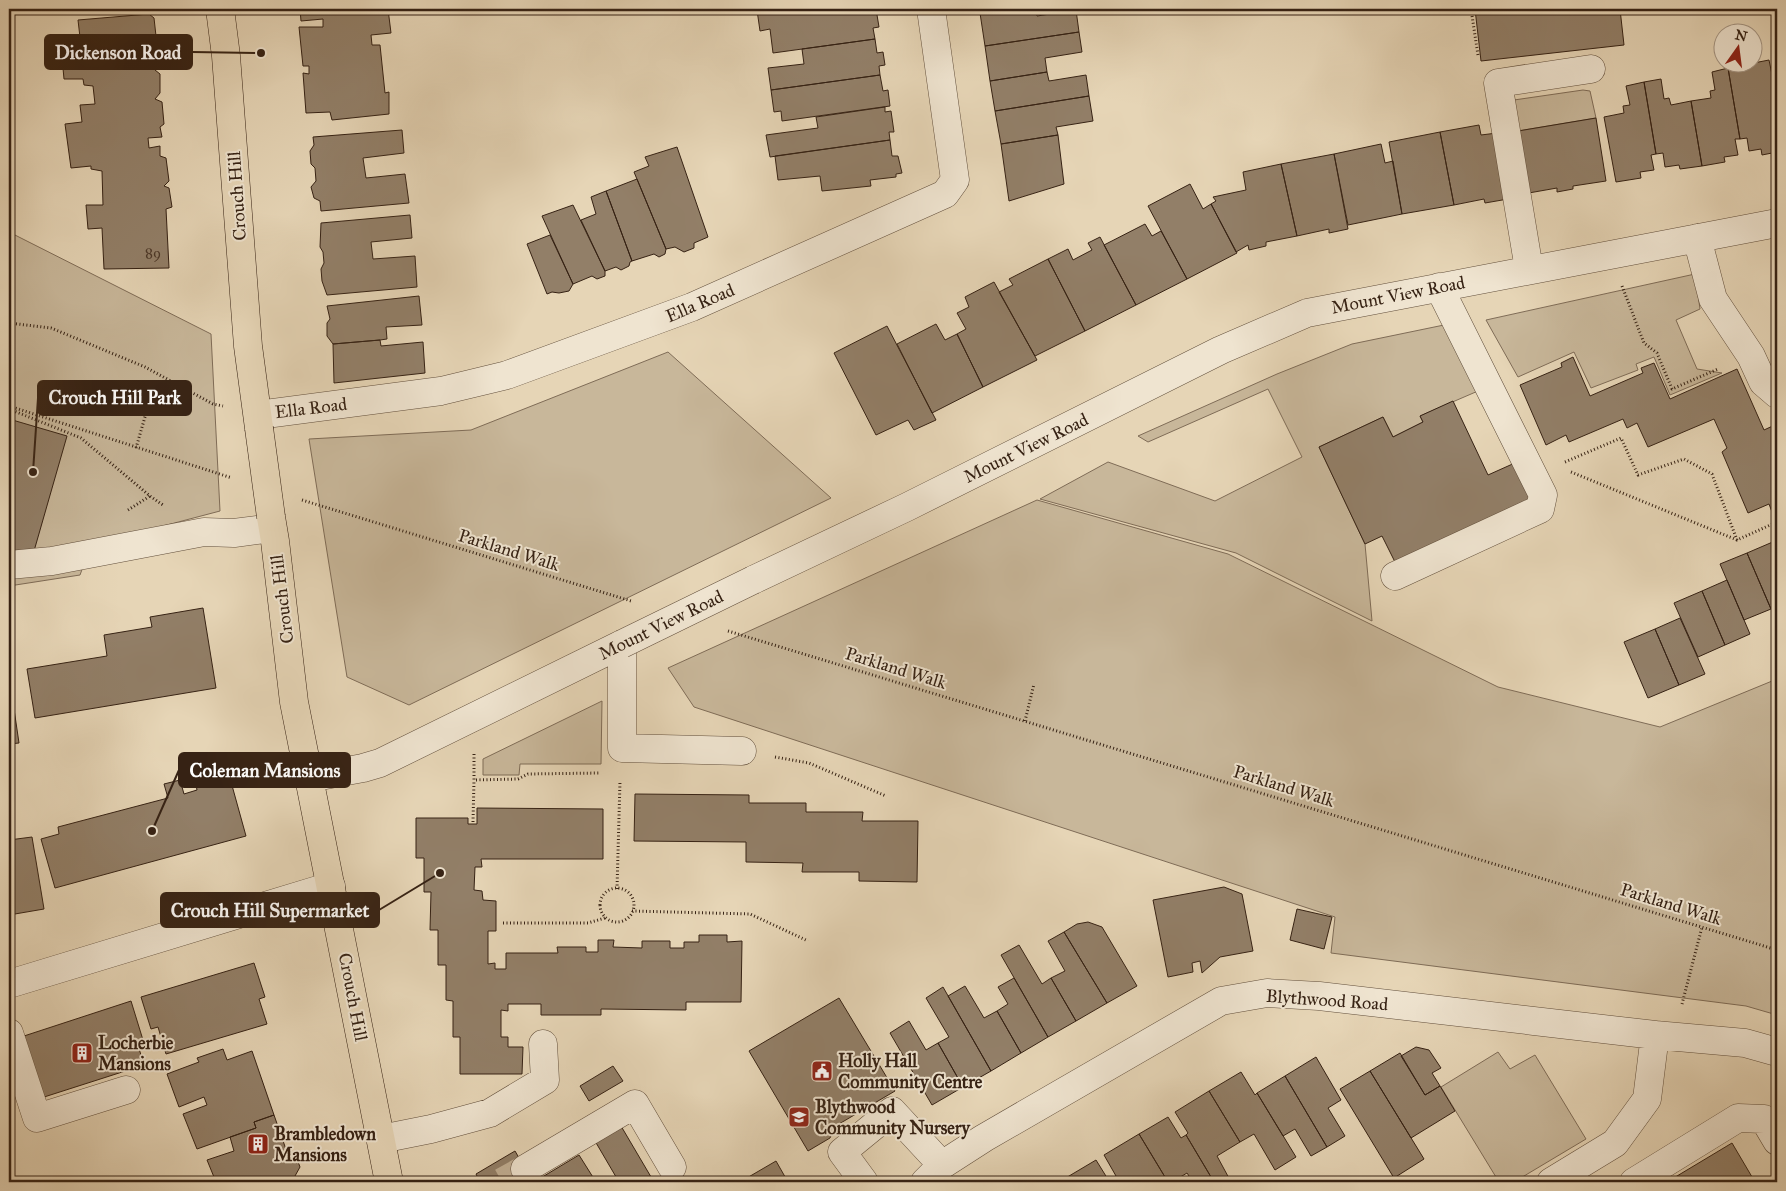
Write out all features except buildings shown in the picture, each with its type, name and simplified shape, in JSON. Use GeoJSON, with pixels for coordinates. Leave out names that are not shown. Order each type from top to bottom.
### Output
{"type":"FeatureCollection","features":[{"type":"Feature","properties":{"kind":"main road","name":"Crouch Hill"},"geometry":{"type":"LineString","coordinates":[[220,9],[226,56],[248,346],[294,702],[389,1182]]}},
{"type":"Feature","properties":{"kind":"street","name":"Ella Road"},"geometry":{"type":"LineString","coordinates":[[259,421],[441,391],[507,375],[692,307],[945,194],[955,180],[931,9]]}},
{"type":"Feature","properties":{"kind":"street"},"geometry":{"type":"LineString","coordinates":[[1529,269],[1498,83],[1591,68]]}},
{"type":"Feature","properties":{"kind":"street","name":"Mount View Road"},"geometry":{"type":"LineString","coordinates":[[309,778],[380,763],[753,580],[916,503],[1221,350],[1306,313],[1777,223]]}},
{"type":"Feature","properties":{"kind":"street"},"geometry":{"type":"LineString","coordinates":[[1697,238],[1713,299],[1751,356],[1764,382],[1777,394]]}},
{"type":"Feature","properties":{"kind":"street"},"geometry":{"type":"LineString","coordinates":[[1395,576],[1540,509],[1543,495],[1439,287]]}},
{"type":"Feature","properties":{"kind":"street"},"geometry":{"type":"LineString","coordinates":[[9,565],[52,561],[204,532],[234,533],[272,523]]}},
{"type":"Feature","properties":{"kind":"street"},"geometry":{"type":"LineString","coordinates":[[622,644],[621,761],[742,751]]}},
{"type":"Feature","properties":{"kind":"street"},"geometry":{"type":"LineString","coordinates":[[9,984],[331,886]]}},
{"type":"Feature","properties":{"kind":"street","name":"Blythwood Road"},"geometry":{"type":"LineString","coordinates":[[934,1174],[984,1138],[1221,1001],[1267,993],[1319,996],[1655,1035],[1745,1043],[1777,1052]]}},
{"type":"Feature","properties":{"kind":"street"},"geometry":{"type":"LineString","coordinates":[[9,1033],[37,1118],[126,1090]]}},
{"type":"Feature","properties":{"kind":"street"},"geometry":{"type":"LineString","coordinates":[[1551,1182],[1615,1142],[1647,1099],[1655,1035]]}},
{"type":"Feature","properties":{"kind":"street"},"geometry":{"type":"LineString","coordinates":[[381,1139],[431,1129],[490,1113],[546,1080],[543,1044]]}},
{"type":"Feature","properties":{"kind":"street"},"geometry":{"type":"LineString","coordinates":[[525,1169],[635,1104],[672,1167]]}},
{"type":"Feature","properties":{"kind":"street"},"geometry":{"type":"LineString","coordinates":[[864,1182],[842,1152],[892,1111],[934,1174]]}},
{"type":"Feature","properties":{"kind":"street"},"geometry":{"type":"LineString","coordinates":[[1634,1182],[1738,1118],[1764,1119],[1777,1141]]}},
{"type":"Feature","properties":{"kind":"path"},"geometry":{"type":"LineString","coordinates":[[1471,9],[1479,62],[1498,83]]}},
{"type":"Feature","properties":{"kind":"path"},"geometry":{"type":"LineString","coordinates":[[1610,255],[1644,343],[1657,353],[1672,389],[1751,356]]}},
{"type":"Feature","properties":{"kind":"path"},"geometry":{"type":"LineString","coordinates":[[9,323],[51,328],[145,367],[213,404]]}},
{"type":"Feature","properties":{"kind":"path"},"geometry":{"type":"LineString","coordinates":[[136,448],[147,410],[159,414],[168,381]]}},
{"type":"Feature","properties":{"kind":"path"},"geometry":{"type":"LineString","coordinates":[[9,408],[235,479]]}},
{"type":"Feature","properties":{"kind":"path"},"geometry":{"type":"LineString","coordinates":[[9,408],[81,438],[150,496],[204,532]]}},
{"type":"Feature","properties":{"kind":"path"},"geometry":{"type":"LineString","coordinates":[[1564,462],[1621,438],[1638,475],[1684,459],[1712,474],[1737,540]]}},
{"type":"Feature","properties":{"kind":"path"},"geometry":{"type":"LineString","coordinates":[[1565,469],[1737,540],[1777,522]]}},
{"type":"Feature","properties":{"kind":"path","name":"Parkland Walk"},"geometry":{"type":"LineString","coordinates":[[299,499],[634,602]]}},
{"type":"Feature","properties":{"kind":"path","name":"Parkland Walk"},"geometry":{"type":"LineString","coordinates":[[720,628],[1777,950]]}},
{"type":"Feature","properties":{"kind":"path"},"geometry":{"type":"LineString","coordinates":[[1025,721],[1034,684]]}},
{"type":"Feature","properties":{"kind":"path"},"geometry":{"type":"LineString","coordinates":[[473,718],[473,822]]}},
{"type":"Feature","properties":{"kind":"path"},"geometry":{"type":"LineString","coordinates":[[742,751],[810,763],[886,796]]}},
{"type":"Feature","properties":{"kind":"path"},"geometry":{"type":"LineString","coordinates":[[474,780],[518,779],[528,774],[621,761],[618,889]]}},
{"type":"Feature","properties":{"kind":"path"},"geometry":{"type":"LineString","coordinates":[[612,889],[618,889],[627,892],[631,896],[634,906],[626,920],[621,922],[610,921],[605,918],[600,907],[602,896],[612,889]]}},
{"type":"Feature","properties":{"kind":"path"},"geometry":{"type":"LineString","coordinates":[[632,911],[750,914],[808,942]]}},
{"type":"Feature","properties":{"kind":"path"},"geometry":{"type":"LineString","coordinates":[[503,923],[588,923],[605,918]]}},
{"type":"Feature","properties":{"kind":"path"},"geometry":{"type":"LineString","coordinates":[[1691,967],[1702,927]]}},
{"type":"Feature","properties":{"kind":"shaded area"},"geometry":{"type":"Polygon","coordinates":[[[1583,90],[1590,91],[1596,118],[1512,132],[1514,100],[1583,90]]]}},
{"type":"Feature","properties":{"kind":"shaded area"},"geometry":{"type":"Polygon","coordinates":[[[9,232],[211,334],[220,511],[91,545],[80,575],[9,586],[9,232]]]}},
{"type":"Feature","properties":{"kind":"shaded area"},"geometry":{"type":"Polygon","coordinates":[[[1695,274],[1700,309],[1676,320],[1697,369],[1722,373],[1670,395],[1654,357],[1636,364],[1638,370],[1591,388],[1574,352],[1518,377],[1486,320],[1695,274]]]}},
{"type":"Feature","properties":{"kind":"shaded area"},"geometry":{"type":"Polygon","coordinates":[[[1444,325],[1478,391],[1420,416],[1423,422],[1393,437],[1383,417],[1319,447],[1365,544],[1372,621],[1236,553],[1040,499],[1108,462],[1215,501],[1302,457],[1268,389],[1148,442],[1138,436],[1277,374],[1352,344],[1444,325]]]}},
{"type":"Feature","properties":{"kind":"shaded area"},"geometry":{"type":"Polygon","coordinates":[[[668,352],[831,498],[409,705],[347,677],[309,439],[471,430],[668,352]]]}},
{"type":"Feature","properties":{"kind":"shaded area"},"geometry":{"type":"Polygon","coordinates":[[[1037,500],[1228,554],[1498,687],[1660,727],[1777,679],[1777,1015],[1746,1006],[1331,953],[1335,917],[694,707],[668,668],[1037,500]]]}},
{"type":"Feature","properties":{"kind":"shaded area"},"geometry":{"type":"Polygon","coordinates":[[[602,701],[601,764],[520,764],[519,775],[483,775],[483,759],[602,701]]]}},
{"type":"Feature","properties":{"kind":"shaded area"},"geometry":{"type":"Polygon","coordinates":[[[1498,1052],[1510,1069],[1535,1055],[1586,1139],[1514,1182],[1499,1182],[1441,1087],[1498,1052]]]}},
{"type":"Feature","properties":{"kind":"tunnel"},"geometry":{"type":"LineString","coordinates":[[502,1182],[525,1169]]}},
{"type":"Feature","properties":{"kind":"place","name":"Dickenson Road"},"geometry":{"type":"Point","coordinates":[261,53]}},
{"type":"Feature","properties":{"kind":"place","name":"Crouch Hill Park"},"geometry":{"type":"Point","coordinates":[33,472]}},
{"type":"Feature","properties":{"kind":"place","name":"Coleman Mansions"},"geometry":{"type":"Point","coordinates":[152,831]}},
{"type":"Feature","properties":{"kind":"place","name":"Crouch Hill Supermarket"},"geometry":{"type":"Point","coordinates":[440,873]}},
{"type":"Feature","properties":{"kind":"place","name":"Locherbie Mansions"},"geometry":{"type":"Point","coordinates":[82,1053]}},
{"type":"Feature","properties":{"kind":"place","name":"Holly Hall Community Centre"},"geometry":{"type":"Point","coordinates":[822,1071]}},
{"type":"Feature","properties":{"kind":"place","name":"Blythwood Community Nursery"},"geometry":{"type":"Point","coordinates":[799,1117]}},
{"type":"Feature","properties":{"kind":"place","name":"Brambledown Mansions"},"geometry":{"type":"Point","coordinates":[258,1144]}}]}
